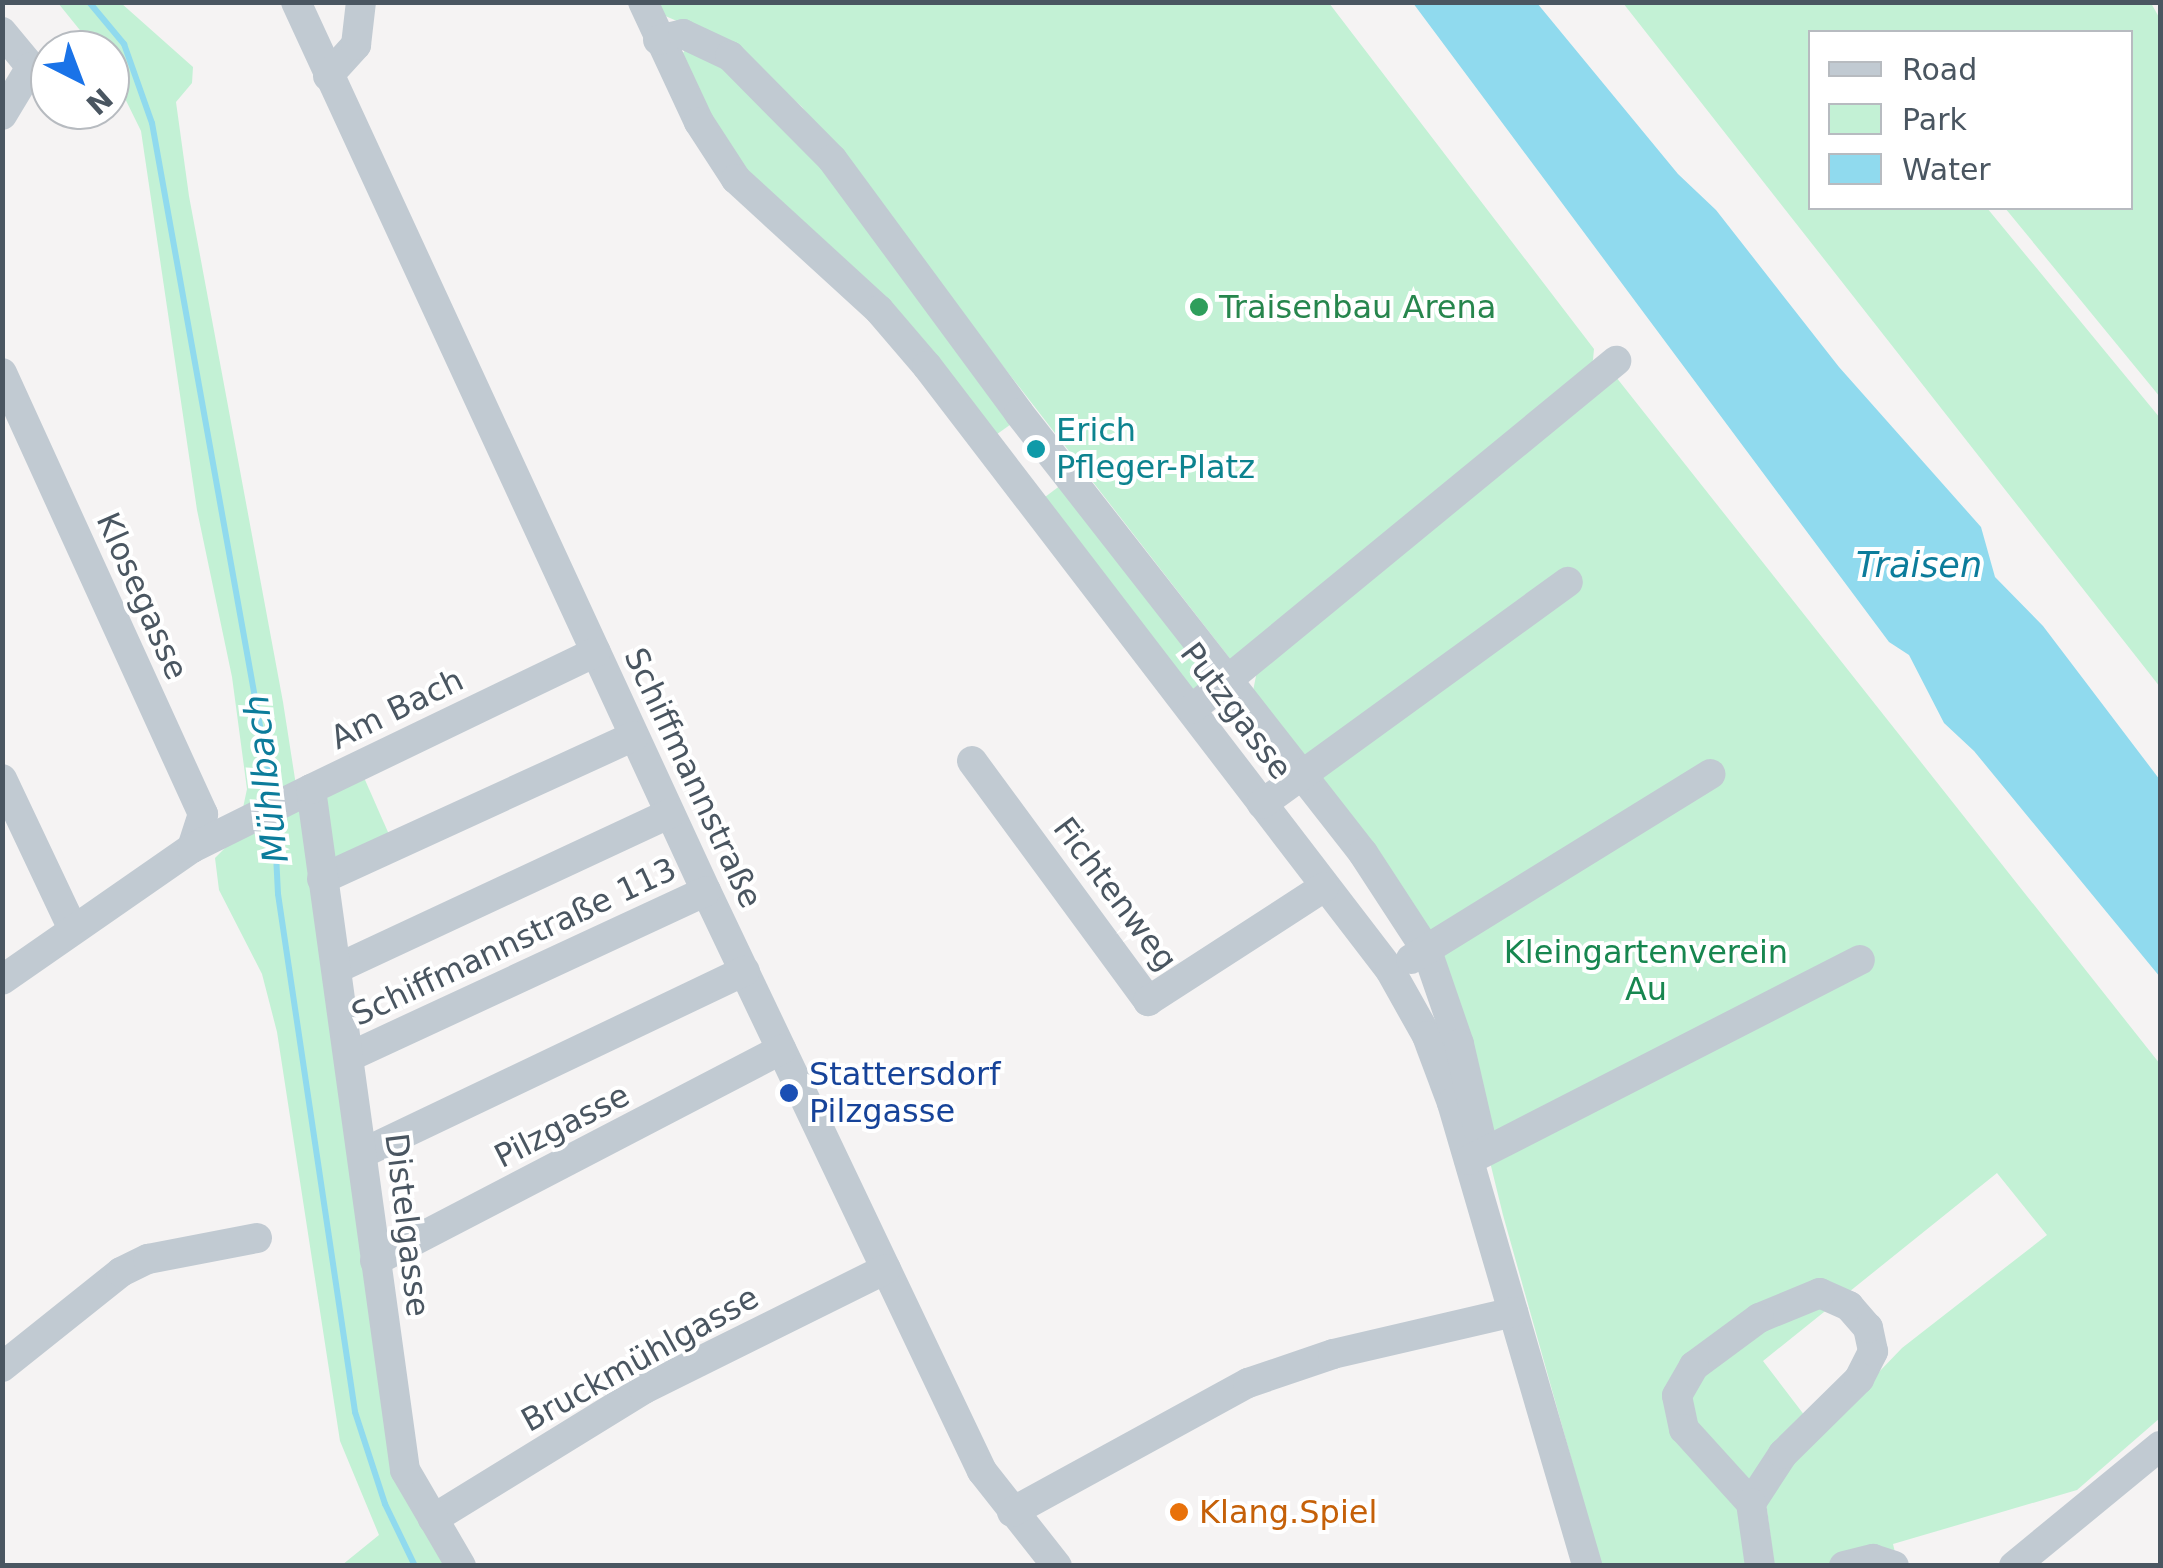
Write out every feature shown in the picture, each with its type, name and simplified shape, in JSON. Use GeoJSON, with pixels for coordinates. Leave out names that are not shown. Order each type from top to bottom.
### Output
{"type":"FeatureCollection","features":[{"type":"Feature","properties":{"kind":"street","name":"Schiffmannstraße"},"geometry":{"type":"LineString","coordinates":[[296,2],[706,892],[982,1472],[1057,1566]]}},
{"type":"Feature","properties":{"kind":"street"},"geometry":{"type":"LineString","coordinates":[[328,76],[356,45],[361,2]]}},
{"type":"Feature","properties":{"kind":"street","name":"Putzgasse"},"geometry":{"type":"LineString","coordinates":[[643,2],[658,40],[736,179],[879,310],[1030,498],[1390,970],[1427,1036],[1477,1156],[1513,1312],[1588,1566]]}},
{"type":"Feature","properties":{"kind":"street"},"geometry":{"type":"LineString","coordinates":[[2,32],[31,67],[2,114]]}},
{"type":"Feature","properties":{"kind":"street"},"geometry":{"type":"LineString","coordinates":[[658,40],[683,34],[730,56],[773,94],[832,158],[1071,466],[1300,774],[1427,951],[1459,1044],[1477,1156],[1860,960]]}},
{"type":"Feature","properties":{"kind":"street"},"geometry":{"type":"LineString","coordinates":[[1192,709],[1616,361]]}},
{"type":"Feature","properties":{"kind":"street","name":"Klosegasse"},"geometry":{"type":"LineString","coordinates":[[2,373],[203,814],[192,848]]}},
{"type":"Feature","properties":{"kind":"street"},"geometry":{"type":"LineString","coordinates":[[1030,498],[1071,466]]}},
{"type":"Feature","properties":{"kind":"street"},"geometry":{"type":"LineString","coordinates":[[1262,804],[1568,582]]}},
{"type":"Feature","properties":{"kind":"street","name":"Am Bach"},"geometry":{"type":"LineString","coordinates":[[322,879],[302,793],[596,652]]}},
{"type":"Feature","properties":{"kind":"street"},"geometry":{"type":"LineString","coordinates":[[322,879],[634,736]]}},
{"type":"Feature","properties":{"kind":"street","name":"Fichtenweg"},"geometry":{"type":"LineString","coordinates":[[972,761],[1148,1001],[1324,887]]}},
{"type":"Feature","properties":{"kind":"street"},"geometry":{"type":"LineString","coordinates":[[1390,970],[1427,951],[1710,774]]}},
{"type":"Feature","properties":{"kind":"street"},"geometry":{"type":"LineString","coordinates":[[2,779],[72,927]]}},
{"type":"Feature","properties":{"kind":"street"},"geometry":{"type":"LineString","coordinates":[[2,980],[72,927],[192,848],[302,793]]}},
{"type":"Feature","properties":{"kind":"street"},"geometry":{"type":"LineString","coordinates":[[338,968],[670,813]]}},
{"type":"Feature","properties":{"kind":"street","name":"Distelgasse"},"geometry":{"type":"LineString","coordinates":[[322,879],[351,1056],[405,1470],[461,1566]]}},
{"type":"Feature","properties":{"kind":"street","name":"Schiffmannstraße 113"},"geometry":{"type":"LineString","coordinates":[[351,1056],[706,892]]}},
{"type":"Feature","properties":{"kind":"street"},"geometry":{"type":"LineString","coordinates":[[363,1153],[745,971]]}},
{"type":"Feature","properties":{"kind":"street","name":"Pilzgasse"},"geometry":{"type":"LineString","coordinates":[[375,1261],[781,1050]]}},
{"type":"Feature","properties":{"kind":"street"},"geometry":{"type":"LineString","coordinates":[[2,1367],[134,1266],[257,1238]]}},
{"type":"Feature","properties":{"kind":"street","name":"Bruckmühlgasse"},"geometry":{"type":"LineString","coordinates":[[433,1519],[644,1389],[886,1269]]}},
{"type":"Feature","properties":{"kind":"street"},"geometry":{"type":"LineString","coordinates":[[1751,1504],[1783,1454],[1859,1378],[1873,1351],[1868,1328],[1849,1306],[1820,1293],[1759,1318],[1694,1366],[1677,1396],[1684,1429],[1751,1504],[1760,1566]]}},
{"type":"Feature","properties":{"kind":"street"},"geometry":{"type":"LineString","coordinates":[[1012,1512],[1248,1383],[1333,1354],[1513,1312]]}},
{"type":"Feature","properties":{"kind":"street"},"geometry":{"type":"LineString","coordinates":[[2014,1566],[2160,1446]]}},
{"type":"Feature","properties":{"kind":"street"},"geometry":{"type":"LineString","coordinates":[[1844,1566],[1873,1559],[1894,1566]]}},
{"type":"Feature","properties":{"kind":"green space"},"geometry":{"type":"Polygon","coordinates":[[[58,3],[121,3],[193,67],[192,83],[176,102],[189,196],[283,702],[349,1125],[391,1461],[450,1565],[342,1565],[379,1535],[340,1441],[277,1032],[262,974],[219,890],[215,858],[237,836],[247,789],[232,677],[197,510],[141,131],[130,109],[130,30],[80,30],[58,3]]]}},
{"type":"Feature","properties":{"kind":"green space"},"geometry":{"type":"Polygon","coordinates":[[[657,3],[1329,3],[1594,349],[1593,360],[1588,371],[1231,660],[802,107],[735,46],[663,15],[657,3]]]}},
{"type":"Feature","properties":{"kind":"green space"},"geometry":{"type":"Polygon","coordinates":[[[1623,3],[2151,3],[2160,19],[2160,397],[2007,210],[2133,210],[2133,30],[1808,30],[1808,210],[1989,210],[2160,418],[2160,687],[1623,3]]]}},
{"type":"Feature","properties":{"kind":"green space"},"geometry":{"type":"Polygon","coordinates":[[[691,43],[776,104],[1014,422],[993,437],[742,171],[678,59],[691,43]]]}},
{"type":"Feature","properties":{"kind":"green space","name":"Kleingartenverein Au"},"geometry":{"type":"Polygon","coordinates":[[[1616,377],[2160,1064],[2160,1418],[2077,1490],[1893,1544],[1898,1565],[1774,1565],[1766,1502],[1781,1474],[1902,1348],[2047,1235],[1997,1173],[1763,1361],[1805,1416],[1781,1439],[1749,1565],[1601,1565],[1503,1215],[1438,950],[1253,691],[1258,666],[1616,377]]]}},
{"type":"Feature","properties":{"kind":"green space"},"geometry":{"type":"Polygon","coordinates":[[[1061,485],[1213,678],[1192,694],[1041,500],[1061,485]]]}},
{"type":"Feature","properties":{"kind":"green space"},"geometry":{"type":"Polygon","coordinates":[[[362,773],[391,839],[331,858],[321,809],[333,787],[362,773]]]}},
{"type":"Feature","properties":{"kind":"water","name":"Traisen"},"geometry":{"type":"Polygon","coordinates":[[[1413,3],[1537,3],[1678,174],[1716,210],[1839,367],[1981,527],[1995,577],[2043,626],[2160,780],[2160,977],[1974,751],[1944,723],[1909,655],[1889,642],[1413,3]]]}},
{"type":"Feature","properties":{"kind":"waterway","name":"Mühlbach"},"geometry":{"type":"LineString","coordinates":[[89,2],[124,44],[152,123],[273,798]]}},
{"type":"Feature","properties":{"kind":"waterway","name":"Mühlbach"},"geometry":{"type":"LineString","coordinates":[[274,815],[278,894],[355,1412],[385,1504],[415,1566]]}},
{"type":"Feature","properties":{"kind":"place","name":"Traisenbau Arena"},"geometry":{"type":"Point","coordinates":[1199,307]}},
{"type":"Feature","properties":{"kind":"place","name":"Erich Pfleger-Platz"},"geometry":{"type":"Point","coordinates":[1036,449]}},
{"type":"Feature","properties":{"kind":"place","name":"Stattersdorf Pilzgasse"},"geometry":{"type":"Point","coordinates":[789,1093]}},
{"type":"Feature","properties":{"kind":"place","name":"Klang.Spiel"},"geometry":{"type":"Point","coordinates":[1179,1512]}}]}
